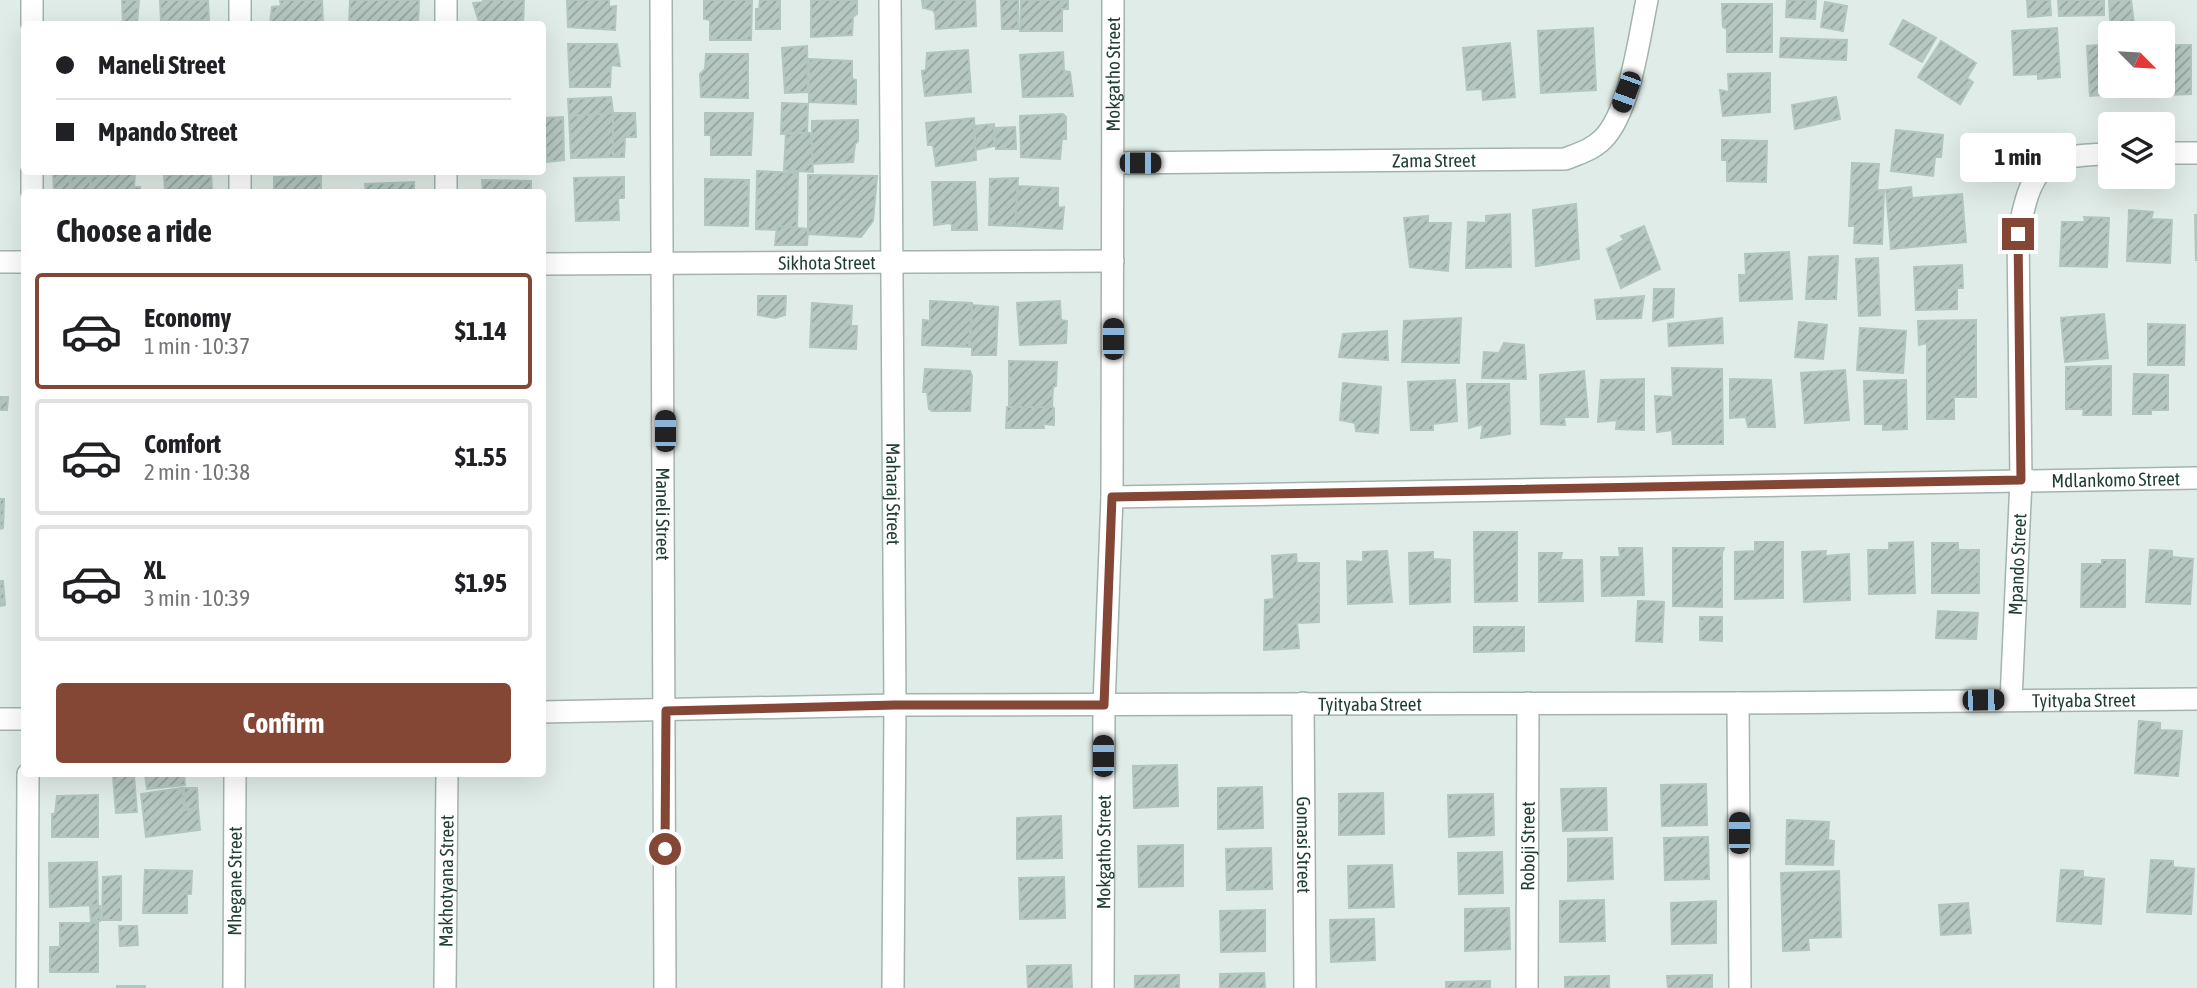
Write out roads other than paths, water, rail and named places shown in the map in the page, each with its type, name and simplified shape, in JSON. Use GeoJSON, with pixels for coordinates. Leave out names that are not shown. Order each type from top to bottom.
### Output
{"type":"FeatureCollection","features":[{"type":"Feature","properties":{"kind":"street"},"geometry":{"type":"LineString","coordinates":[[32,0],[32,21]]}},
{"type":"Feature","properties":{"kind":"street"},"geometry":{"type":"LineString","coordinates":[[240,0],[240,21]]}},
{"type":"Feature","properties":{"kind":"street"},"geometry":{"type":"LineString","coordinates":[[446,0],[446,21]]}},
{"type":"Feature","properties":{"kind":"street","name":"Maneli Street"},"geometry":{"type":"LineString","coordinates":[[661,0],[666,711],[665,988]]}},
{"type":"Feature","properties":{"kind":"street","name":"Maharaj Street"},"geometry":{"type":"LineString","coordinates":[[890,0],[895,705],[893,988]]}},
{"type":"Feature","properties":{"kind":"street","name":"Mokgatho Street"},"geometry":{"type":"LineString","coordinates":[[1103,988],[1104,705],[1112,497],[1113,0]]}},
{"type":"Feature","properties":{"kind":"street","name":"Zama Street"},"geometry":{"type":"LineString","coordinates":[[1114,163],[1564,159],[1586,152],[1603,139],[1616,121],[1626,92],[1647,0]]}},
{"type":"Feature","properties":{"kind":"street"},"geometry":{"type":"LineString","coordinates":[[2175,153],[2197,153]]}},
{"type":"Feature","properties":{"kind":"street","name":"Mpando Street"},"geometry":{"type":"LineString","coordinates":[[2011,700],[2021,480],[2018,234],[2025,197],[2034,177],[2051,162],[2082,154],[2098,154]]}},
{"type":"Feature","properties":{"kind":"street","name":"Sikhota Street"},"geometry":{"type":"LineString","coordinates":[[546,264],[1113,261]]}},
{"type":"Feature","properties":{"kind":"street"},"geometry":{"type":"LineString","coordinates":[[0,262],[21,262]]}},
{"type":"Feature","properties":{"kind":"street","name":"Mdlankomo Street"},"geometry":{"type":"LineString","coordinates":[[1112,497],[2197,478]]}},
{"type":"Feature","properties":{"kind":"street","name":"Tyityaba Street"},"geometry":{"type":"LineString","coordinates":[[546,712],[895,705],[2197,699]]}},
{"type":"Feature","properties":{"kind":"street","name":"Gomasi Street"},"geometry":{"type":"LineString","coordinates":[[1303,703],[1305,988]]}},
{"type":"Feature","properties":{"kind":"street","name":"Roboji Street"},"geometry":{"type":"LineString","coordinates":[[1527,988],[1528,703]]}},
{"type":"Feature","properties":{"kind":"street"},"geometry":{"type":"LineString","coordinates":[[1738,703],[1740,988]]}},
{"type":"Feature","properties":{"kind":"street"},"geometry":{"type":"LineString","coordinates":[[0,719],[21,719]]}},
{"type":"Feature","properties":{"kind":"street"},"geometry":{"type":"LineString","coordinates":[[27,988],[28,777]]}},
{"type":"Feature","properties":{"kind":"street","name":"Mhegane Street"},"geometry":{"type":"LineString","coordinates":[[234,988],[235,777]]}},
{"type":"Feature","properties":{"kind":"street","name":"Makhotyana Street"},"geometry":{"type":"LineString","coordinates":[[445,988],[447,777]]}}]}
